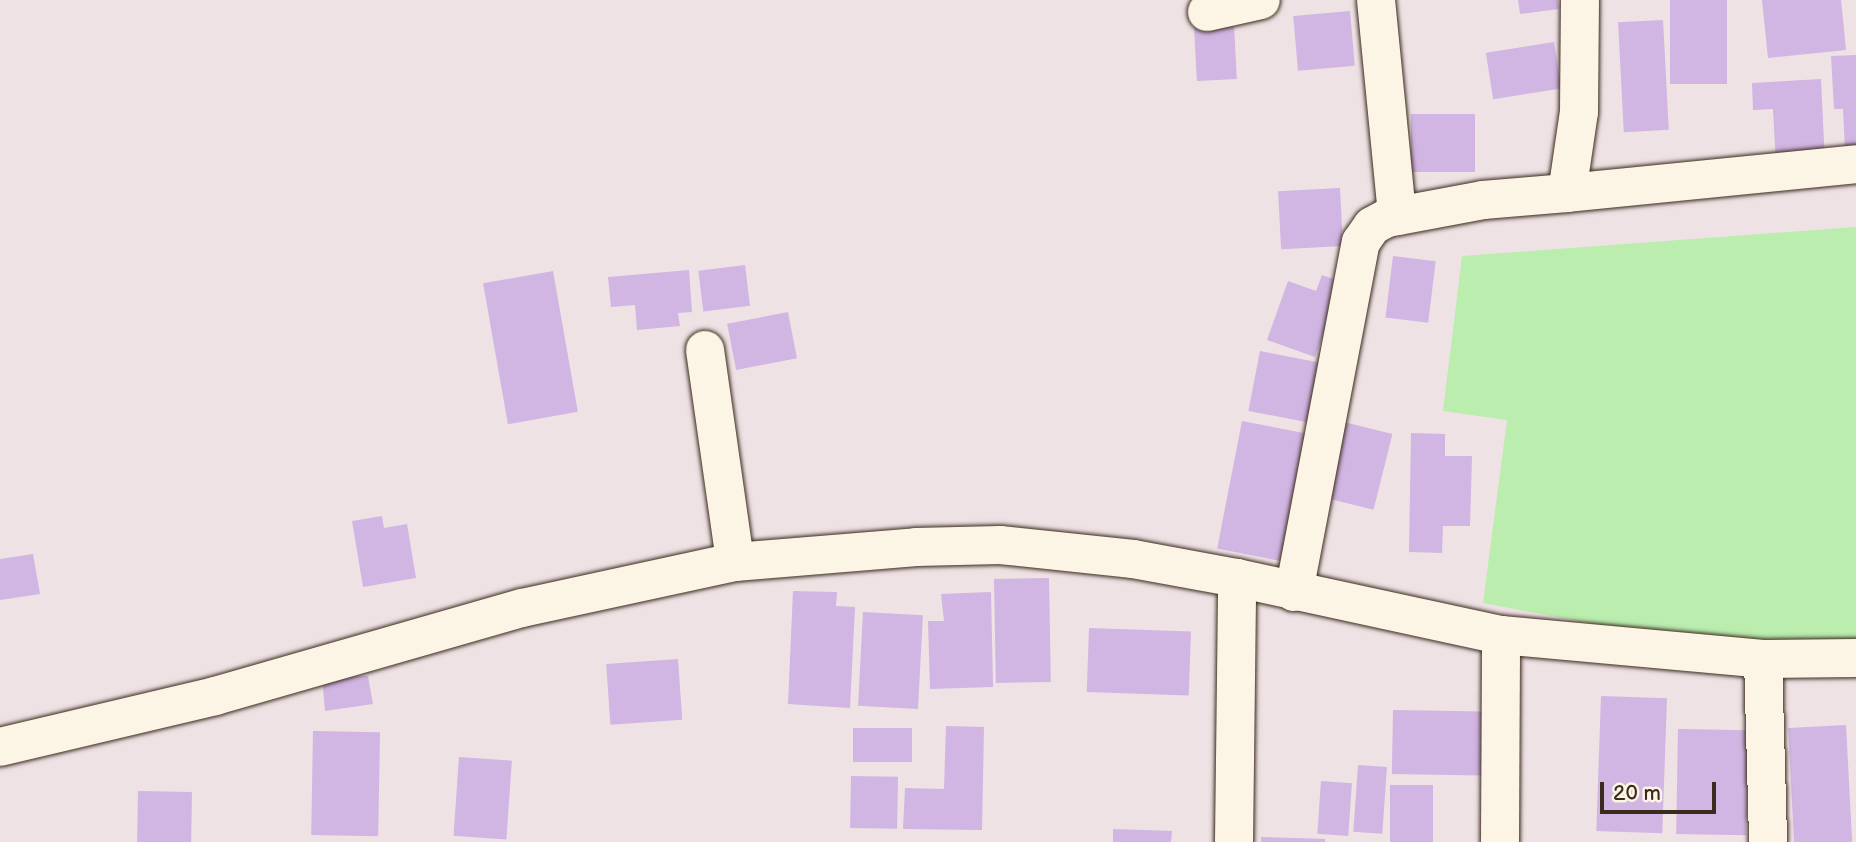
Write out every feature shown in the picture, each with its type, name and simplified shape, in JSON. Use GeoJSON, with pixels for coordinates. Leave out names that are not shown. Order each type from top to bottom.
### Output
{"type":"FeatureCollection","features":[{"type":"Feature","properties":{"kind":"street"},"geometry":{"type":"LineString","coordinates":[[1207,12],[1261,0]]}},
{"type":"Feature","properties":{"kind":"street"},"geometry":{"type":"LineString","coordinates":[[1376,0],[1397,216]]}},
{"type":"Feature","properties":{"kind":"street"},"geometry":{"type":"LineString","coordinates":[[1567,193],[1579,112],[1580,0]]}},
{"type":"Feature","properties":{"kind":"street"},"geometry":{"type":"LineString","coordinates":[[1294,592],[1361,242],[1372,226],[1397,216],[1483,200],[1856,164]]}},
{"type":"Feature","properties":{"kind":"street"},"geometry":{"type":"LineString","coordinates":[[705,350],[736,562]]}},
{"type":"Feature","properties":{"kind":"street"},"geometry":{"type":"LineString","coordinates":[[0,747],[201,699],[522,608],[736,562],[916,547],[1000,545],[1133,559],[1237,578],[1501,635],[1763,659],[1856,658]]}},
{"type":"Feature","properties":{"kind":"street"},"geometry":{"type":"LineString","coordinates":[[1234,842],[1237,578]]}},
{"type":"Feature","properties":{"kind":"street"},"geometry":{"type":"LineString","coordinates":[[1500,842],[1501,635]]}},
{"type":"Feature","properties":{"kind":"street"},"geometry":{"type":"LineString","coordinates":[[1763,659],[1768,842]]}},
{"type":"Feature","properties":{"kind":"green space"},"geometry":{"type":"Polygon","coordinates":[[[1856,227],[1856,653],[1668,638],[1483,603],[1507,420],[1443,411],[1462,256],[1856,227]]]}},
{"type":"Feature","properties":{"kind":"building"},"geometry":{"type":"Polygon","coordinates":[[[1518,0],[1558,0],[1559,9],[1520,14],[1518,0]]]}},
{"type":"Feature","properties":{"kind":"building"},"geometry":{"type":"Polygon","coordinates":[[[1670,0],[1727,0],[1727,84],[1670,84],[1670,0]]]}},
{"type":"Feature","properties":{"kind":"building"},"geometry":{"type":"Polygon","coordinates":[[[1762,0],[1841,0],[1846,50],[1768,58],[1762,0]]]}},
{"type":"Feature","properties":{"kind":"building"},"geometry":{"type":"Polygon","coordinates":[[[1350,11],[1355,66],[1298,71],[1293,16],[1350,11]]]}},
{"type":"Feature","properties":{"kind":"building"},"geometry":{"type":"Polygon","coordinates":[[[1663,20],[1669,130],[1624,132],[1618,22],[1663,20]]]}},
{"type":"Feature","properties":{"kind":"building"},"geometry":{"type":"Polygon","coordinates":[[[1234,25],[1237,79],[1197,81],[1194,27],[1234,25]]]}},
{"type":"Feature","properties":{"kind":"building"},"geometry":{"type":"Polygon","coordinates":[[[1554,42],[1561,88],[1493,99],[1486,53],[1554,42]]]}},
{"type":"Feature","properties":{"kind":"building"},"geometry":{"type":"Polygon","coordinates":[[[1856,55],[1856,150],[1845,151],[1843,109],[1834,109],[1831,56],[1856,55]]]}},
{"type":"Feature","properties":{"kind":"building"},"geometry":{"type":"Polygon","coordinates":[[[1821,79],[1825,163],[1776,165],[1773,109],[1753,110],[1752,83],[1821,79]]]}},
{"type":"Feature","properties":{"kind":"building"},"geometry":{"type":"Polygon","coordinates":[[[1411,114],[1475,114],[1475,172],[1411,172],[1411,114]]]}},
{"type":"Feature","properties":{"kind":"building"},"geometry":{"type":"Polygon","coordinates":[[[1340,188],[1343,246],[1281,249],[1278,191],[1340,188]]]}},
{"type":"Feature","properties":{"kind":"building"},"geometry":{"type":"Polygon","coordinates":[[[1393,256],[1436,261],[1428,323],[1385,318],[1393,256]]]}},
{"type":"Feature","properties":{"kind":"building"},"geometry":{"type":"Polygon","coordinates":[[[745,265],[750,306],[703,311],[698,271],[745,265]]]}},
{"type":"Feature","properties":{"kind":"building"},"geometry":{"type":"Polygon","coordinates":[[[689,270],[692,312],[678,313],[680,326],[637,330],[635,305],[611,307],[608,277],[689,270]]]}},
{"type":"Feature","properties":{"kind":"building"},"geometry":{"type":"Polygon","coordinates":[[[553,271],[578,412],[508,424],[483,283],[553,271]]]}},
{"type":"Feature","properties":{"kind":"building"},"geometry":{"type":"Polygon","coordinates":[[[1322,275],[1342,282],[1315,357],[1267,340],[1288,281],[1316,291],[1322,275]]]}},
{"type":"Feature","properties":{"kind":"building"},"geometry":{"type":"Polygon","coordinates":[[[788,312],[797,358],[736,370],[727,324],[788,312]]]}},
{"type":"Feature","properties":{"kind":"building"},"geometry":{"type":"Polygon","coordinates":[[[1260,351],[1323,363],[1311,423],[1248,411],[1260,351]]]}},
{"type":"Feature","properties":{"kind":"building"},"geometry":{"type":"Polygon","coordinates":[[[1242,421],[1313,435],[1288,562],[1217,549],[1242,421]]]}},
{"type":"Feature","properties":{"kind":"building"},"geometry":{"type":"Polygon","coordinates":[[[1340,421],[1392,434],[1374,510],[1321,497],[1340,421]]]}},
{"type":"Feature","properties":{"kind":"building"},"geometry":{"type":"Polygon","coordinates":[[[1411,433],[1445,434],[1445,456],[1472,456],[1470,526],[1443,526],[1442,553],[1409,552],[1411,433]]]}},
{"type":"Feature","properties":{"kind":"building"},"geometry":{"type":"Polygon","coordinates":[[[382,516],[384,528],[407,524],[416,578],[363,587],[352,521],[382,516]]]}},
{"type":"Feature","properties":{"kind":"building"},"geometry":{"type":"Polygon","coordinates":[[[33,554],[40,594],[0,600],[0,559],[33,554]]]}},
{"type":"Feature","properties":{"kind":"building"},"geometry":{"type":"Polygon","coordinates":[[[1049,578],[1051,682],[996,683],[994,579],[1049,578]]]}},
{"type":"Feature","properties":{"kind":"building"},"geometry":{"type":"Polygon","coordinates":[[[793,591],[837,592],[836,606],[855,607],[850,708],[788,704],[793,591]]]}},
{"type":"Feature","properties":{"kind":"building"},"geometry":{"type":"Polygon","coordinates":[[[991,592],[993,687],[930,689],[928,621],[944,621],[941,594],[991,592]]]}},
{"type":"Feature","properties":{"kind":"building"},"geometry":{"type":"Polygon","coordinates":[[[863,612],[923,615],[918,709],[858,706],[863,612]]]}},
{"type":"Feature","properties":{"kind":"building"},"geometry":{"type":"Polygon","coordinates":[[[1089,628],[1191,632],[1189,696],[1087,692],[1089,628]]]}},
{"type":"Feature","properties":{"kind":"building"},"geometry":{"type":"Polygon","coordinates":[[[678,659],[682,720],[610,725],[606,664],[678,659]]]}},
{"type":"Feature","properties":{"kind":"building"},"geometry":{"type":"Polygon","coordinates":[[[368,676],[373,704],[325,711],[322,677],[368,676]]]}},
{"type":"Feature","properties":{"kind":"building"},"geometry":{"type":"Polygon","coordinates":[[[1601,696],[1667,698],[1662,833],[1596,831],[1601,696]]]}},
{"type":"Feature","properties":{"kind":"building"},"geometry":{"type":"Polygon","coordinates":[[[1393,710],[1484,712],[1483,776],[1392,774],[1393,710]]]}},
{"type":"Feature","properties":{"kind":"building"},"geometry":{"type":"Polygon","coordinates":[[[1846,725],[1852,842],[1794,842],[1788,728],[1846,725]]]}},
{"type":"Feature","properties":{"kind":"building"},"geometry":{"type":"Polygon","coordinates":[[[946,726],[984,727],[982,830],[903,829],[905,788],[944,789],[946,726]]]}},
{"type":"Feature","properties":{"kind":"building"},"geometry":{"type":"Polygon","coordinates":[[[853,728],[912,728],[912,762],[853,762],[853,728]]]}},
{"type":"Feature","properties":{"kind":"building"},"geometry":{"type":"Polygon","coordinates":[[[1678,729],[1748,730],[1746,835],[1676,834],[1678,729]]]}},
{"type":"Feature","properties":{"kind":"building"},"geometry":{"type":"Polygon","coordinates":[[[313,731],[380,732],[378,836],[311,835],[313,731]]]}},
{"type":"Feature","properties":{"kind":"building"},"geometry":{"type":"Polygon","coordinates":[[[459,757],[512,761],[506,840],[453,836],[459,757]]]}},
{"type":"Feature","properties":{"kind":"building"},"geometry":{"type":"Polygon","coordinates":[[[1358,765],[1387,767],[1382,834],[1353,832],[1358,765]]]}},
{"type":"Feature","properties":{"kind":"building"},"geometry":{"type":"Polygon","coordinates":[[[851,776],[898,777],[897,829],[850,828],[851,776]]]}},
{"type":"Feature","properties":{"kind":"building"},"geometry":{"type":"Polygon","coordinates":[[[1321,781],[1352,783],[1348,836],[1317,834],[1321,781]]]}},
{"type":"Feature","properties":{"kind":"building"},"geometry":{"type":"Polygon","coordinates":[[[1390,785],[1433,785],[1433,842],[1390,842],[1390,785]]]}},
{"type":"Feature","properties":{"kind":"building"},"geometry":{"type":"Polygon","coordinates":[[[138,791],[192,792],[191,842],[137,842],[138,791]]]}},
{"type":"Feature","properties":{"kind":"building"},"geometry":{"type":"Polygon","coordinates":[[[1113,829],[1172,831],[1171,842],[1113,842],[1113,829]]]}},
{"type":"Feature","properties":{"kind":"building"},"geometry":{"type":"Polygon","coordinates":[[[1261,837],[1325,839],[1325,842],[1261,842],[1261,837]]]}}]}
